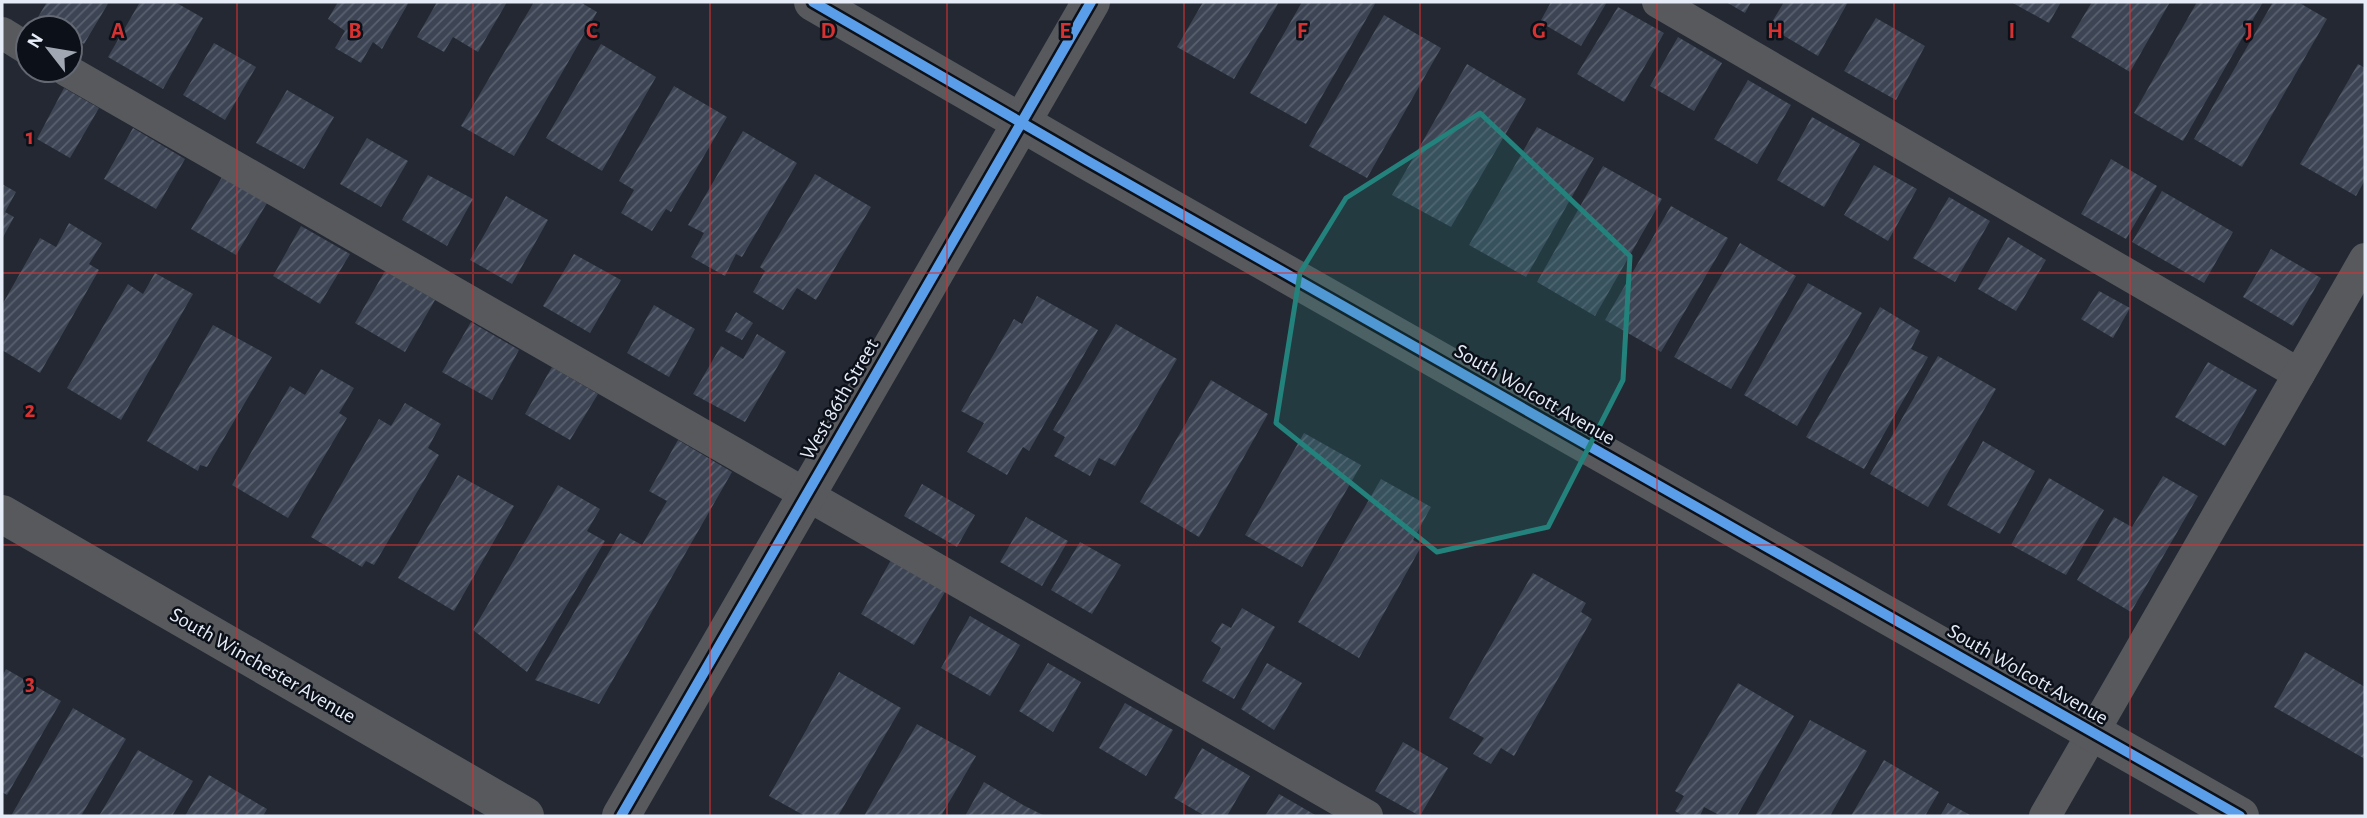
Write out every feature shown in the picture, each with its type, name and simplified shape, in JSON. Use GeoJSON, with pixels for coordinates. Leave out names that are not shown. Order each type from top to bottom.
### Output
{"type":"FeatureCollection","features":[{"type":"Feature","properties":{"kind":"street","name":"South Wolcott Avenue"},"geometry":{"type":"LineString","coordinates":[[813,2],[2240,816]]}},
{"type":"Feature","properties":{"kind":"street","name":"West 86th Street"},"geometry":{"type":"LineString","coordinates":[[621,816],[1091,2]]}},
{"type":"Feature","properties":{"kind":"street","name":"South Winchester Avenue"},"geometry":{"type":"LineString","coordinates":[[2,514],[525,816]]}},
{"type":"Feature","properties":{"kind":"lane"},"geometry":{"type":"LineString","coordinates":[[1658,2],[2299,374]]}},
{"type":"Feature","properties":{"kind":"lane"},"geometry":{"type":"LineString","coordinates":[[84,81],[1367,816]]}},
{"type":"Feature","properties":{"kind":"lane"},"geometry":{"type":"LineString","coordinates":[[2045,816],[2365,259]]}},
{"type":"Feature","properties":{"kind":"highlighted area"},"geometry":{"type":"Polygon","coordinates":[[[1480,113],[1630,256],[1623,380],[1548,527],[1437,552],[1276,423],[1300,273],[1346,198],[1480,113]]]}},
{"type":"Feature","properties":{"kind":"building"},"geometry":{"type":"Polygon","coordinates":[[[47,2],[109,2],[84,44],[84,14],[40,14],[47,2]]]}},
{"type":"Feature","properties":{"kind":"building"},"geometry":{"type":"Polygon","coordinates":[[[140,2],[175,2],[203,18],[163,89],[108,57],[140,2]]]}},
{"type":"Feature","properties":{"kind":"building"},"geometry":{"type":"Polygon","coordinates":[[[338,2],[409,2],[382,49],[373,42],[361,63],[335,48],[345,31],[328,19],[338,2]]]}},
{"type":"Feature","properties":{"kind":"building"},"geometry":{"type":"Polygon","coordinates":[[[437,2],[507,2],[478,52],[453,37],[444,52],[417,37],[437,2]]]}},
{"type":"Feature","properties":{"kind":"building"},"geometry":{"type":"Polygon","coordinates":[[[534,2],[580,2],[597,12],[514,156],[461,126],[534,2]]]}},
{"type":"Feature","properties":{"kind":"building"},"geometry":{"type":"Polygon","coordinates":[[[1203,2],[1279,2],[1234,79],[1177,47],[1203,2]]]}},
{"type":"Feature","properties":{"kind":"building"},"geometry":{"type":"Polygon","coordinates":[[[1302,2],[1376,2],[1306,124],[1250,93],[1302,2]]]}},
{"type":"Feature","properties":{"kind":"building"},"geometry":{"type":"Polygon","coordinates":[[[1551,2],[1607,2],[1581,46],[1540,22],[1551,2]]]}},
{"type":"Feature","properties":{"kind":"building"},"geometry":{"type":"Polygon","coordinates":[[[1726,2],[1751,2],[1745,13],[1726,2]]]}},
{"type":"Feature","properties":{"kind":"building"},"geometry":{"type":"Polygon","coordinates":[[[1784,2],[1848,2],[1818,56],[1769,27],[1784,2]]]}},
{"type":"Feature","properties":{"kind":"building"},"geometry":{"type":"Polygon","coordinates":[[[2011,2],[2061,2],[2049,23],[2011,2]]]}},
{"type":"Feature","properties":{"kind":"building"},"geometry":{"type":"Polygon","coordinates":[[[2092,2],[2170,2],[2130,72],[2071,37],[2092,2]]]}},
{"type":"Feature","properties":{"kind":"building"},"geometry":{"type":"Polygon","coordinates":[[[2197,2],[2263,2],[2183,141],[2134,113],[2197,2]]]}},
{"type":"Feature","properties":{"kind":"building"},"geometry":{"type":"Polygon","coordinates":[[[2273,2],[2298,2],[2327,19],[2242,167],[2194,139],[2273,2]]]}},
{"type":"Feature","properties":{"kind":"building"},"geometry":{"type":"Polygon","coordinates":[[[1618,7],[1664,33],[1624,102],[1577,74],[1618,7]]]}},
{"type":"Feature","properties":{"kind":"building"},"geometry":{"type":"Polygon","coordinates":[[[1384,15],[1441,48],[1367,178],[1309,146],[1384,15]]]}},
{"type":"Feature","properties":{"kind":"building"},"geometry":{"type":"Polygon","coordinates":[[[1876,18],[1925,46],[1896,100],[1844,71],[1876,18]]]}},
{"type":"Feature","properties":{"kind":"building"},"geometry":{"type":"Polygon","coordinates":[[[1678,37],[1722,63],[1694,111],[1650,86],[1678,37]]]}},
{"type":"Feature","properties":{"kind":"building"},"geometry":{"type":"Polygon","coordinates":[[[214,43],[256,67],[225,120],[183,95],[214,43]]]}},
{"type":"Feature","properties":{"kind":"building"},"geometry":{"type":"Polygon","coordinates":[[[601,44],[656,77],[602,171],[546,138],[601,44]]]}},
{"type":"Feature","properties":{"kind":"building"},"geometry":{"type":"Polygon","coordinates":[[[1467,64],[1526,99],[1451,227],[1392,195],[1467,64]]]}},
{"type":"Feature","properties":{"kind":"building"},"geometry":{"type":"Polygon","coordinates":[[[2358,64],[2365,68],[2365,180],[2356,196],[2300,164],[2358,64]]]}},
{"type":"Feature","properties":{"kind":"building"},"geometry":{"type":"Polygon","coordinates":[[[1748,80],[1791,105],[1757,164],[1714,139],[1748,80]]]}},
{"type":"Feature","properties":{"kind":"building"},"geometry":{"type":"Polygon","coordinates":[[[674,86],[727,117],[671,212],[666,209],[652,231],[621,213],[634,190],[619,181],[674,86]]]}},
{"type":"Feature","properties":{"kind":"building"},"geometry":{"type":"Polygon","coordinates":[[[64,88],[99,108],[70,158],[37,139],[64,88]]]}},
{"type":"Feature","properties":{"kind":"building"},"geometry":{"type":"Polygon","coordinates":[[[287,90],[334,117],[304,169],[256,143],[287,90]]]}},
{"type":"Feature","properties":{"kind":"building"},"geometry":{"type":"Polygon","coordinates":[[[1812,117],[1860,144],[1824,207],[1777,180],[1812,117]]]}},
{"type":"Feature","properties":{"kind":"building"},"geometry":{"type":"Polygon","coordinates":[[[1537,127],[1594,158],[1526,277],[1469,245],[1537,127]]]}},
{"type":"Feature","properties":{"kind":"building"},"geometry":{"type":"Polygon","coordinates":[[[133,128],[185,159],[156,209],[104,179],[133,128]]]}},
{"type":"Feature","properties":{"kind":"building"},"geometry":{"type":"Polygon","coordinates":[[[743,131],[797,163],[742,257],[736,254],[725,276],[691,257],[704,233],[688,225],[743,131]]]}},
{"type":"Feature","properties":{"kind":"building"},"geometry":{"type":"Polygon","coordinates":[[[367,138],[408,161],[381,207],[340,184],[367,138]]]}},
{"type":"Feature","properties":{"kind":"building"},"geometry":{"type":"Polygon","coordinates":[[[2111,159],[2157,186],[2126,239],[2081,214],[2111,159]]]}},
{"type":"Feature","properties":{"kind":"building"},"geometry":{"type":"Polygon","coordinates":[[[1874,165],[1917,189],[1888,241],[1844,215],[1874,165]]]}},
{"type":"Feature","properties":{"kind":"building"},"geometry":{"type":"Polygon","coordinates":[[[1603,166],[1662,199],[1595,316],[1537,282],[1603,166]]]}},
{"type":"Feature","properties":{"kind":"building"},"geometry":{"type":"Polygon","coordinates":[[[815,174],[871,207],[816,300],[797,288],[783,310],[753,292],[765,271],[760,267],[815,174]]]}},
{"type":"Feature","properties":{"kind":"building"},"geometry":{"type":"Polygon","coordinates":[[[428,175],[473,199],[447,246],[402,220],[428,175]]]}},
{"type":"Feature","properties":{"kind":"building"},"geometry":{"type":"Polygon","coordinates":[[[222,177],[267,203],[236,255],[191,229],[222,177]]]}},
{"type":"Feature","properties":{"kind":"building"},"geometry":{"type":"Polygon","coordinates":[[[2,184],[16,192],[5,212],[14,217],[2,239],[2,184]]]}},
{"type":"Feature","properties":{"kind":"building"},"geometry":{"type":"Polygon","coordinates":[[[2162,191],[2233,232],[2204,283],[2132,242],[2162,191]]]}},
{"type":"Feature","properties":{"kind":"building"},"geometry":{"type":"Polygon","coordinates":[[[506,196],[548,220],[512,284],[470,260],[506,196]]]}},
{"type":"Feature","properties":{"kind":"building"},"geometry":{"type":"Polygon","coordinates":[[[1949,197],[1990,221],[1955,282],[1913,258],[1949,197]]]}},
{"type":"Feature","properties":{"kind":"building"},"geometry":{"type":"Polygon","coordinates":[[[1671,206],[1728,238],[1661,352],[1605,320],[1671,206]]]}},
{"type":"Feature","properties":{"kind":"building"},"geometry":{"type":"Polygon","coordinates":[[[69,223],[102,243],[89,264],[99,270],[40,373],[2,350],[2,305],[40,238],[56,247],[69,223]]]}},
{"type":"Feature","properties":{"kind":"building"},"geometry":{"type":"Polygon","coordinates":[[[301,226],[350,254],[320,304],[273,276],[301,226]]]}},
{"type":"Feature","properties":{"kind":"building"},"geometry":{"type":"Polygon","coordinates":[[[2008,237],[2046,260],[2016,311],[1978,289],[2008,237]]]}},
{"type":"Feature","properties":{"kind":"building"},"geometry":{"type":"Polygon","coordinates":[[[1740,243],[1796,276],[1731,389],[1674,357],[1740,243]]]}},
{"type":"Feature","properties":{"kind":"building"},"geometry":{"type":"Polygon","coordinates":[[[2271,249],[2321,278],[2293,326],[2243,297],[2271,249]]]}},
{"type":"Feature","properties":{"kind":"building"},"geometry":{"type":"Polygon","coordinates":[[[574,254],[621,280],[590,333],[543,306],[574,254]]]}},
{"type":"Feature","properties":{"kind":"building"},"geometry":{"type":"Polygon","coordinates":[[[385,271],[435,300],[405,352],[355,323],[385,271]]]}},
{"type":"Feature","properties":{"kind":"building"},"geometry":{"type":"Polygon","coordinates":[[[155,273],[193,294],[121,420],[67,388],[128,284],[143,294],[155,273]]]}},
{"type":"Feature","properties":{"kind":"building"},"geometry":{"type":"Polygon","coordinates":[[[1808,283],[1862,313],[1797,426],[1744,395],[1808,283]]]}},
{"type":"Feature","properties":{"kind":"building"},"geometry":{"type":"Polygon","coordinates":[[[2099,291],[2130,308],[2113,338],[2081,319],[2099,291]]]}},
{"type":"Feature","properties":{"kind":"building"},"geometry":{"type":"Polygon","coordinates":[[[1037,296],[1098,330],[1029,451],[1023,447],[1007,475],[967,452],[984,423],[961,411],[1014,319],[1022,324],[1037,296]]]}},
{"type":"Feature","properties":{"kind":"building"},"geometry":{"type":"Polygon","coordinates":[[[654,305],[695,329],[669,377],[627,353],[654,305]]]}},
{"type":"Feature","properties":{"kind":"building"},"geometry":{"type":"Polygon","coordinates":[[[1880,307],[1920,331],[1911,349],[1928,357],[1864,469],[1806,437],[1880,307]]]}},
{"type":"Feature","properties":{"kind":"building"},"geometry":{"type":"Polygon","coordinates":[[[736,312],[753,323],[742,340],[725,331],[736,312]]]}},
{"type":"Feature","properties":{"kind":"building"},"geometry":{"type":"Polygon","coordinates":[[[471,322],[519,350],[492,400],[442,372],[471,322]]]}},
{"type":"Feature","properties":{"kind":"building"},"geometry":{"type":"Polygon","coordinates":[[[1116,324],[1177,359],[1115,466],[1099,458],[1090,476],[1054,456],[1065,437],[1053,430],[1116,324]]]}},
{"type":"Feature","properties":{"kind":"building"},"geometry":{"type":"Polygon","coordinates":[[[213,325],[272,357],[207,467],[200,465],[198,471],[147,441],[213,325]]]}},
{"type":"Feature","properties":{"kind":"building"},"geometry":{"type":"Polygon","coordinates":[[[757,334],[786,352],[745,422],[693,394],[721,346],[743,359],[757,334]]]}},
{"type":"Feature","properties":{"kind":"building"},"geometry":{"type":"Polygon","coordinates":[[[1938,356],[1996,389],[1928,507],[1870,474],[1938,356]]]}},
{"type":"Feature","properties":{"kind":"building"},"geometry":{"type":"Polygon","coordinates":[[[2208,362],[2257,390],[2225,446],[2175,417],[2208,362]]]}},
{"type":"Feature","properties":{"kind":"building"},"geometry":{"type":"Polygon","coordinates":[[[552,367],[598,394],[570,440],[525,414],[552,367]]]}},
{"type":"Feature","properties":{"kind":"building"},"geometry":{"type":"Polygon","coordinates":[[[321,369],[354,388],[339,413],[347,418],[288,518],[232,485],[290,386],[305,395],[321,369]]]}},
{"type":"Feature","properties":{"kind":"building"},"geometry":{"type":"Polygon","coordinates":[[[1211,380],[1268,414],[1199,537],[1140,502],[1211,380]]]}},
{"type":"Feature","properties":{"kind":"building"},"geometry":{"type":"Polygon","coordinates":[[[405,403],[441,424],[428,448],[439,455],[374,565],[366,561],[362,567],[311,537],[379,419],[391,426],[405,403]]]}},
{"type":"Feature","properties":{"kind":"building"},"geometry":{"type":"Polygon","coordinates":[[[1304,433],[1361,465],[1302,567],[1245,535],[1304,433]]]}},
{"type":"Feature","properties":{"kind":"building"},"geometry":{"type":"Polygon","coordinates":[[[678,440],[732,472],[599,704],[535,680],[620,533],[642,545],[667,501],[649,491],[678,440]]]}},
{"type":"Feature","properties":{"kind":"building"},"geometry":{"type":"Polygon","coordinates":[[[1983,441],[2035,471],[2000,534],[1947,505],[1983,441]]]}},
{"type":"Feature","properties":{"kind":"building"},"geometry":{"type":"Polygon","coordinates":[[[458,475],[514,506],[454,611],[398,578],[458,475]]]}},
{"type":"Feature","properties":{"kind":"building"},"geometry":{"type":"Polygon","coordinates":[[[2163,476],[2198,496],[2131,612],[2077,580],[2114,517],[2132,527],[2163,476]]]}},
{"type":"Feature","properties":{"kind":"building"},"geometry":{"type":"Polygon","coordinates":[[[2049,478],[2104,510],[2066,575],[2011,545],[2049,478]]]}},
{"type":"Feature","properties":{"kind":"building"},"geometry":{"type":"Polygon","coordinates":[[[1381,479],[1431,507],[1413,540],[1422,545],[1359,658],[1298,622],[1381,479]]]}},
{"type":"Feature","properties":{"kind":"building"},"geometry":{"type":"Polygon","coordinates":[[[922,484],[975,515],[957,547],[904,516],[922,484]]]}},
{"type":"Feature","properties":{"kind":"building"},"geometry":{"type":"Polygon","coordinates":[[[558,485],[600,509],[587,531],[605,541],[527,672],[473,630],[558,485]]]}},
{"type":"Feature","properties":{"kind":"building"},"geometry":{"type":"Polygon","coordinates":[[[1026,517],[1068,541],[1042,586],[1000,562],[1026,517]]]}},
{"type":"Feature","properties":{"kind":"building"},"geometry":{"type":"Polygon","coordinates":[[[1080,542],[1121,565],[1092,614],[1051,590],[1080,542]]]}},
{"type":"Feature","properties":{"kind":"building"},"geometry":{"type":"Polygon","coordinates":[[[891,560],[945,592],[914,645],[861,614],[891,560]]]}},
{"type":"Feature","properties":{"kind":"building"},"geometry":{"type":"Polygon","coordinates":[[[1533,573],[1586,603],[1581,612],[1592,619],[1514,756],[1501,748],[1491,764],[1473,754],[1484,738],[1449,718],[1533,573]]]}},
{"type":"Feature","properties":{"kind":"building"},"geometry":{"type":"Polygon","coordinates":[[[1242,608],[1275,627],[1234,699],[1202,681],[1221,648],[1211,641],[1222,623],[1231,628],[1242,608]]]}},
{"type":"Feature","properties":{"kind":"building"},"geometry":{"type":"Polygon","coordinates":[[[970,616],[1020,645],[990,696],[941,668],[970,616]]]}},
{"type":"Feature","properties":{"kind":"building"},"geometry":{"type":"Polygon","coordinates":[[[2305,652],[2365,687],[2365,759],[2274,707],[2305,652]]]}},
{"type":"Feature","properties":{"kind":"building"},"geometry":{"type":"Polygon","coordinates":[[[1048,663],[1081,682],[1053,732],[1019,711],[1048,663]]]}},
{"type":"Feature","properties":{"kind":"building"},"geometry":{"type":"Polygon","coordinates":[[[1267,663],[1302,683],[1274,730],[1241,709],[1267,663]]]}},
{"type":"Feature","properties":{"kind":"building"},"geometry":{"type":"Polygon","coordinates":[[[6,669],[61,701],[7,795],[2,792],[2,677],[6,669]]]}},
{"type":"Feature","properties":{"kind":"building"},"geometry":{"type":"Polygon","coordinates":[[[839,672],[901,708],[838,816],[805,816],[769,796],[839,672]]]}},
{"type":"Feature","properties":{"kind":"building"},"geometry":{"type":"Polygon","coordinates":[[[1738,683],[1794,716],[1737,816],[1721,816],[1704,807],[1700,816],[1683,816],[1675,811],[1684,796],[1675,791],[1738,683]]]}},
{"type":"Feature","properties":{"kind":"building"},"geometry":{"type":"Polygon","coordinates":[[[1125,703],[1173,730],[1146,776],[1099,748],[1125,703]]]}},
{"type":"Feature","properties":{"kind":"building"},"geometry":{"type":"Polygon","coordinates":[[[73,708],[126,739],[81,816],[11,816],[73,708]]]}},
{"type":"Feature","properties":{"kind":"building"},"geometry":{"type":"Polygon","coordinates":[[[1810,720],[1867,751],[1830,816],[1755,816],[1810,720]]]}},
{"type":"Feature","properties":{"kind":"building"},"geometry":{"type":"Polygon","coordinates":[[[917,724],[976,756],[941,816],[864,816],[917,724]]]}},
{"type":"Feature","properties":{"kind":"building"},"geometry":{"type":"Polygon","coordinates":[[[1403,742],[1448,768],[1420,816],[1375,791],[1403,742]]]}},
{"type":"Feature","properties":{"kind":"building"},"geometry":{"type":"Polygon","coordinates":[[[1202,748],[1250,776],[1227,816],[1205,816],[1174,798],[1202,748]]]}},
{"type":"Feature","properties":{"kind":"building"},"geometry":{"type":"Polygon","coordinates":[[[138,750],[193,781],[172,816],[99,816],[138,750]]]}},
{"type":"Feature","properties":{"kind":"building"},"geometry":{"type":"Polygon","coordinates":[[[1884,760],[1939,792],[1925,816],[1851,816],[1884,760]]]}},
{"type":"Feature","properties":{"kind":"building"},"geometry":{"type":"Polygon","coordinates":[[[209,775],[267,809],[263,816],[185,816],[209,775]]]}},
{"type":"Feature","properties":{"kind":"building"},"geometry":{"type":"Polygon","coordinates":[[[984,782],[1023,805],[1045,816],[965,816],[984,782]]]}},
{"type":"Feature","properties":{"kind":"building"},"geometry":{"type":"Polygon","coordinates":[[[1279,794],[1317,816],[1265,816],[1279,794]]]}},
{"type":"Feature","properties":{"kind":"building"},"geometry":{"type":"Polygon","coordinates":[[[1948,803],[1972,816],[1940,816],[1948,803]]]}},
{"type":"Feature","properties":{"kind":"cycle path"},"geometry":{"type":"LineString","coordinates":[[813,2],[2240,816]]}},
{"type":"Feature","properties":{"kind":"cycle path"},"geometry":{"type":"LineString","coordinates":[[621,816],[1091,2]]}}]}
